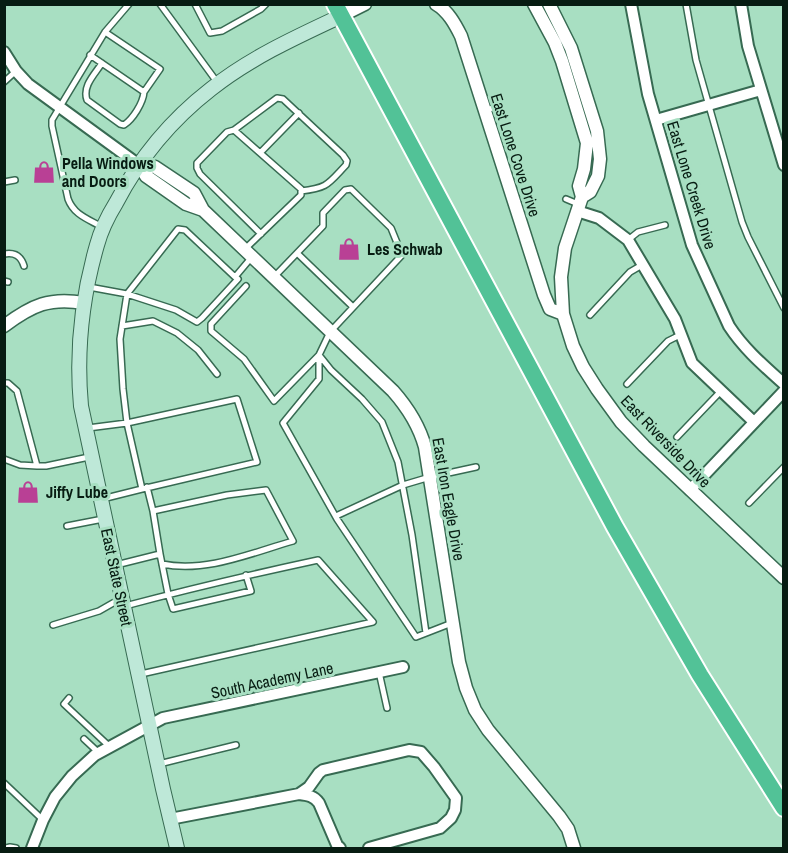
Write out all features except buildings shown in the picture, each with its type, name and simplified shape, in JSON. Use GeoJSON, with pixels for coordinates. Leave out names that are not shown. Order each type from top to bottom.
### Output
{"type":"FeatureCollection","features":[{"type":"Feature","properties":{"kind":"highway"},"geometry":{"type":"LineString","coordinates":[[338,10],[615,527],[700,675],[783,808]]}},
{"type":"Feature","properties":{"kind":"main road","name":"East State Street"},"geometry":{"type":"LineString","coordinates":[[177,849],[85,428],[80,389],[79,352],[87,287],[97,244],[126,184],[151,148],[171,125],[193,103],[218,84],[338,10]]}},
{"type":"Feature","properties":{"kind":"street"},"geometry":{"type":"LineString","coordinates":[[338,10],[365,4]]}},
{"type":"Feature","properties":{"kind":"street","name":"East Lone Cove Drive"},"geometry":{"type":"LineString","coordinates":[[436,4],[455,23],[491,109],[544,295],[550,309],[563,314]]}},
{"type":"Feature","properties":{"kind":"street","name":"East Riverside Drive"},"geometry":{"type":"LineString","coordinates":[[534,4],[562,61],[587,143],[579,186],[579,204],[565,248],[561,277],[563,314],[573,346],[592,382],[637,439],[783,578]]}},
{"type":"Feature","properties":{"kind":"street","name":"East Riverside Drive"},"geometry":{"type":"LineString","coordinates":[[549,4],[571,48],[600,145],[598,176],[590,192],[579,204]]}},
{"type":"Feature","properties":{"kind":"street","name":"East Lone Creek Drive"},"geometry":{"type":"LineString","coordinates":[[632,4],[648,94],[692,245],[729,326],[743,346],[783,384]]}},
{"type":"Feature","properties":{"kind":"street"},"geometry":{"type":"LineString","coordinates":[[741,4],[748,46],[783,165]]}},
{"type":"Feature","properties":{"kind":"street"},"geometry":{"type":"LineString","coordinates":[[4,52],[28,84],[139,165]]}},
{"type":"Feature","properties":{"kind":"street"},"geometry":{"type":"LineString","coordinates":[[656,120],[761,90]]}},
{"type":"Feature","properties":{"kind":"street","name":"East Iron Eagle Drive"},"geometry":{"type":"LineString","coordinates":[[139,165],[146,176],[186,204],[203,210],[407,407],[422,435],[462,675],[475,710],[496,740],[559,816],[568,830],[574,849]]}},
{"type":"Feature","properties":{"kind":"street"},"geometry":{"type":"LineString","coordinates":[[579,204],[628,240],[675,319],[692,363],[754,422]]}},
{"type":"Feature","properties":{"kind":"street"},"geometry":{"type":"LineString","coordinates":[[4,326],[22,312],[49,301],[69,300],[84,303]]}},
{"type":"Feature","properties":{"kind":"street"},"geometry":{"type":"LineString","coordinates":[[690,490],[783,391]]}},
{"type":"Feature","properties":{"kind":"street","name":"South Academy Lane"},"geometry":{"type":"LineString","coordinates":[[32,849],[43,820],[64,785],[85,763],[163,718],[403,667]]}},
{"type":"Feature","properties":{"kind":"street"},"geometry":{"type":"LineString","coordinates":[[299,794],[309,787],[323,770],[409,750],[421,752],[456,798],[451,818],[440,828],[369,849]]}},
{"type":"Feature","properties":{"kind":"street"},"geometry":{"type":"LineString","coordinates":[[170,819],[299,794],[310,795],[319,803],[340,849]]}},
{"type":"Feature","properties":{"kind":"lane"},"geometry":{"type":"LineString","coordinates":[[104,228],[72,208],[68,199],[52,120],[105,32],[129,4]]}},
{"type":"Feature","properties":{"kind":"lane"},"geometry":{"type":"LineString","coordinates":[[160,4],[218,84]]}},
{"type":"Feature","properties":{"kind":"lane"},"geometry":{"type":"LineString","coordinates":[[195,4],[210,33],[222,31],[266,4]]}},
{"type":"Feature","properties":{"kind":"lane"},"geometry":{"type":"LineString","coordinates":[[686,4],[696,60],[748,237],[783,308]]}},
{"type":"Feature","properties":{"kind":"lane"},"geometry":{"type":"LineString","coordinates":[[102,63],[87,86],[85,93],[87,99],[124,125],[129,122],[144,98],[144,92],[160,69],[105,32]]}},
{"type":"Feature","properties":{"kind":"lane"},"geometry":{"type":"LineString","coordinates":[[90,55],[144,92]]}},
{"type":"Feature","properties":{"kind":"lane"},"geometry":{"type":"LineString","coordinates":[[4,82],[16,71]]}},
{"type":"Feature","properties":{"kind":"lane"},"geometry":{"type":"LineString","coordinates":[[261,234],[200,174],[197,163],[227,132],[234,130],[277,98],[283,99],[299,113],[343,155],[346,161],[346,165],[326,186],[301,191]]}},
{"type":"Feature","properties":{"kind":"lane"},"geometry":{"type":"LineString","coordinates":[[260,153],[299,113]]}},
{"type":"Feature","properties":{"kind":"lane"},"geometry":{"type":"LineString","coordinates":[[234,130],[301,189],[301,195],[261,234],[235,277]]}},
{"type":"Feature","properties":{"kind":"lane"},"geometry":{"type":"LineString","coordinates":[[4,182],[15,180]]}},
{"type":"Feature","properties":{"kind":"lane"},"geometry":{"type":"LineString","coordinates":[[246,286],[211,324],[211,331],[244,359],[274,401],[319,354],[330,332],[402,255],[391,228],[351,189],[345,190],[323,213],[323,226],[274,278]]}},
{"type":"Feature","properties":{"kind":"lane"},"geometry":{"type":"LineString","coordinates":[[566,199],[579,204]]}},
{"type":"Feature","properties":{"kind":"lane"},"geometry":{"type":"LineString","coordinates":[[628,240],[638,232],[665,225]]}},
{"type":"Feature","properties":{"kind":"lane"},"geometry":{"type":"LineString","coordinates":[[87,287],[127,294],[176,310],[198,321],[238,279],[185,230],[178,229],[127,294],[120,339],[127,423],[153,511],[168,594],[173,609],[250,591],[246,575]]}},
{"type":"Feature","properties":{"kind":"lane"},"geometry":{"type":"LineString","coordinates":[[297,253],[353,307]]}},
{"type":"Feature","properties":{"kind":"lane"},"geometry":{"type":"LineString","coordinates":[[4,254],[16,254],[24,266]]}},
{"type":"Feature","properties":{"kind":"lane"},"geometry":{"type":"LineString","coordinates":[[590,315],[630,272],[642,265]]}},
{"type":"Feature","properties":{"kind":"lane"},"geometry":{"type":"LineString","coordinates":[[122,326],[153,321],[177,333],[198,350],[217,374]]}},
{"type":"Feature","properties":{"kind":"lane"},"geometry":{"type":"LineString","coordinates":[[627,384],[668,341],[681,335]]}},
{"type":"Feature","properties":{"kind":"lane"},"geometry":{"type":"LineString","coordinates":[[319,354],[331,370],[362,399],[382,422],[398,462],[412,535],[426,633]]}},
{"type":"Feature","properties":{"kind":"lane"},"geometry":{"type":"LineString","coordinates":[[319,354],[319,379],[283,423],[336,516],[416,637],[453,622]]}},
{"type":"Feature","properties":{"kind":"lane"},"geometry":{"type":"LineString","coordinates":[[4,383],[8,383],[17,391],[37,466]]}},
{"type":"Feature","properties":{"kind":"lane"},"geometry":{"type":"LineString","coordinates":[[677,437],[721,390]]}},
{"type":"Feature","properties":{"kind":"lane"},"geometry":{"type":"LineString","coordinates":[[85,428],[127,423],[237,399],[257,462],[100,499]]}},
{"type":"Feature","properties":{"kind":"lane"},"geometry":{"type":"LineString","coordinates":[[4,459],[20,465],[46,466],[91,456]]}},
{"type":"Feature","properties":{"kind":"lane"},"geometry":{"type":"LineString","coordinates":[[336,516],[403,485],[476,467]]}},
{"type":"Feature","properties":{"kind":"lane"},"geometry":{"type":"LineString","coordinates":[[749,503],[783,467]]}},
{"type":"Feature","properties":{"kind":"lane"},"geometry":{"type":"LineString","coordinates":[[153,511],[227,495],[266,490],[293,541],[215,564],[177,567],[162,564]]}},
{"type":"Feature","properties":{"kind":"lane"},"geometry":{"type":"LineString","coordinates":[[67,526],[105,519]]}},
{"type":"Feature","properties":{"kind":"lane"},"geometry":{"type":"LineString","coordinates":[[114,565],[160,554]]}},
{"type":"Feature","properties":{"kind":"lane"},"geometry":{"type":"LineString","coordinates":[[53,625],[122,602],[168,594],[318,560],[373,622],[138,675]]}},
{"type":"Feature","properties":{"kind":"lane"},"geometry":{"type":"LineString","coordinates":[[379,672],[387,708]]}},
{"type":"Feature","properties":{"kind":"lane"},"geometry":{"type":"LineString","coordinates":[[69,698],[64,704],[110,747]]}},
{"type":"Feature","properties":{"kind":"lane"},"geometry":{"type":"LineString","coordinates":[[84,739],[99,753]]}},
{"type":"Feature","properties":{"kind":"lane"},"geometry":{"type":"LineString","coordinates":[[158,765],[236,745]]}},
{"type":"Feature","properties":{"kind":"lane"},"geometry":{"type":"LineString","coordinates":[[4,783],[43,820]]}},
{"type":"Feature","properties":{"kind":"lane"},"geometry":{"type":"LineString","coordinates":[[6,849],[10,847],[16,849]]}},
{"type":"Feature","properties":{"kind":"place","name":"Pella Windows and Doors"},"geometry":{"type":"Point","coordinates":[44,172]}},
{"type":"Feature","properties":{"kind":"place","name":"Les Schwab"},"geometry":{"type":"Point","coordinates":[349,249]}},
{"type":"Feature","properties":{"kind":"place","name":"Jiffy Lube"},"geometry":{"type":"Point","coordinates":[28,492]}}]}
